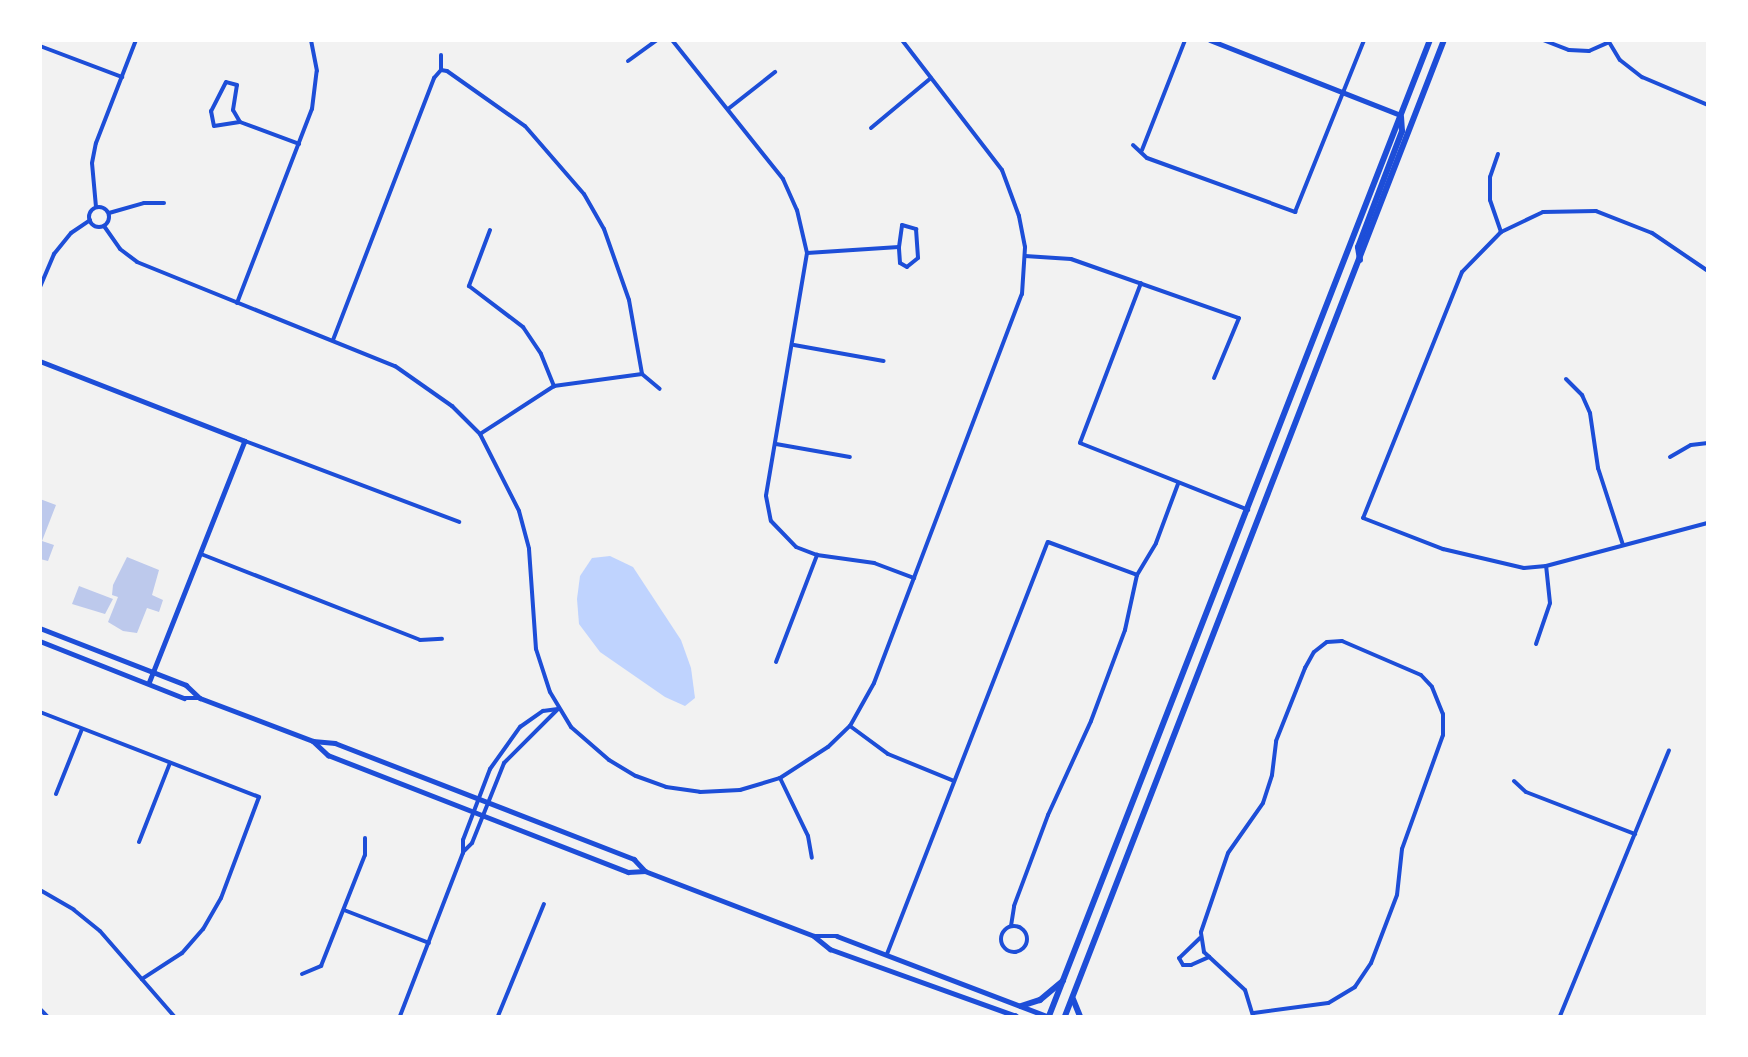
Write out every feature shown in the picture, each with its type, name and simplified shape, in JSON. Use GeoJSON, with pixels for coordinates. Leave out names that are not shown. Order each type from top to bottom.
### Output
{"type":"FeatureCollection","features":[{"type":"Feature","properties":{"kind":"highway"},"geometry":{"type":"LineString","coordinates":[[1048,1017],[1249,510],[1430,40]]}},
{"type":"Feature","properties":{"kind":"highway"},"geometry":{"type":"LineString","coordinates":[[1065,1017],[1444,40]]}},
{"type":"Feature","properties":{"kind":"highway"},"geometry":{"type":"LineString","coordinates":[[1360,260],[1358,247],[1402,131],[1400,115]]}},
{"type":"Feature","properties":{"kind":"highway"},"geometry":{"type":"LineString","coordinates":[[1021,1006],[1040,1000],[1064,981]]}},
{"type":"Feature","properties":{"kind":"highway"},"geometry":{"type":"LineString","coordinates":[[1073,999],[1080,1017]]}},
{"type":"Feature","properties":{"kind":"main road"},"geometry":{"type":"LineString","coordinates":[[1210,40],[1400,115]]}},
{"type":"Feature","properties":{"kind":"main road"},"geometry":{"type":"LineString","coordinates":[[40,361],[245,441],[149,683]]}},
{"type":"Feature","properties":{"kind":"main road"},"geometry":{"type":"LineString","coordinates":[[40,628],[186,686],[200,698],[313,741],[335,743],[634,860],[645,871],[814,936],[830,949],[1015,1016]]}},
{"type":"Feature","properties":{"kind":"main road"},"geometry":{"type":"LineString","coordinates":[[40,641],[184,698],[200,698]]}},
{"type":"Feature","properties":{"kind":"main road"},"geometry":{"type":"LineString","coordinates":[[313,741],[328,755],[483,816],[628,872],[645,871]]}},
{"type":"Feature","properties":{"kind":"main road"},"geometry":{"type":"LineString","coordinates":[[814,936],[837,936],[1048,1017]]}},
{"type":"Feature","properties":{"kind":"street"},"geometry":{"type":"LineString","coordinates":[[40,287],[54,254],[71,234],[90,220],[96,207],[92,163],[136,40]]}},
{"type":"Feature","properties":{"kind":"street"},"geometry":{"type":"LineString","coordinates":[[237,303],[298,144],[316,86],[311,40]]}},
{"type":"Feature","properties":{"kind":"street"},"geometry":{"type":"LineString","coordinates":[[628,62],[657,40]]}},
{"type":"Feature","properties":{"kind":"street"},"geometry":{"type":"LineString","coordinates":[[672,40],[783,179],[797,210],[807,252],[794,345],[766,496],[771,521],[790,543],[817,555],[860,559],[915,578]]}},
{"type":"Feature","properties":{"kind":"street"},"geometry":{"type":"LineString","coordinates":[[90,220],[94,225],[104,226],[120,249],[137,262],[395,366],[427,386],[480,434],[519,511],[529,549],[536,649],[558,709],[571,727],[609,760],[666,787],[700,792],[740,790],[780,778],[828,747],[850,726],[874,683],[1010,333],[1022,294],[1025,256],[1019,216],[1002,170],[902,40]]}},
{"type":"Feature","properties":{"kind":"street"},"geometry":{"type":"LineString","coordinates":[[1142,150],[1185,40]]}},
{"type":"Feature","properties":{"kind":"street"},"geometry":{"type":"LineString","coordinates":[[1133,145],[1142,150],[1147,158],[1286,211],[1296,212],[1364,40]]}},
{"type":"Feature","properties":{"kind":"street"},"geometry":{"type":"LineString","coordinates":[[1543,40],[1579,51],[1609,41],[1620,60],[1642,77],[1707,105]]}},
{"type":"Feature","properties":{"kind":"street"},"geometry":{"type":"LineString","coordinates":[[40,46],[122,77]]}},
{"type":"Feature","properties":{"kind":"street"},"geometry":{"type":"LineString","coordinates":[[333,340],[434,78],[441,70],[441,55]]}},
{"type":"Feature","properties":{"kind":"street"},"geometry":{"type":"LineString","coordinates":[[441,70],[525,126],[584,194],[604,229],[629,300],[642,374],[660,389]]}},
{"type":"Feature","properties":{"kind":"street"},"geometry":{"type":"LineString","coordinates":[[728,109],[775,72]]}},
{"type":"Feature","properties":{"kind":"street"},"geometry":{"type":"LineString","coordinates":[[871,128],[931,78]]}},
{"type":"Feature","properties":{"kind":"street"},"geometry":{"type":"LineString","coordinates":[[240,122],[233,110],[237,85],[226,82],[210,120],[217,127],[240,122],[298,144]]}},
{"type":"Feature","properties":{"kind":"street"},"geometry":{"type":"LineString","coordinates":[[1497,154],[1490,177],[1490,200],[1501,232]]}},
{"type":"Feature","properties":{"kind":"street"},"geometry":{"type":"LineString","coordinates":[[96,207],[109,213],[144,203],[164,203]]}},
{"type":"Feature","properties":{"kind":"street"},"geometry":{"type":"LineString","coordinates":[[1283,218],[1286,211]]}},
{"type":"Feature","properties":{"kind":"street"},"geometry":{"type":"LineString","coordinates":[[1707,271],[1652,233],[1596,211],[1543,212],[1501,232],[1462,272],[1363,518],[1443,549],[1524,568],[1546,566],[1707,523]]}},
{"type":"Feature","properties":{"kind":"street"},"geometry":{"type":"LineString","coordinates":[[104,226],[109,213]]}},
{"type":"Feature","properties":{"kind":"street"},"geometry":{"type":"LineString","coordinates":[[902,225],[916,229],[918,258],[914,265],[907,267],[900,263],[898,247],[902,225]]}},
{"type":"Feature","properties":{"kind":"street"},"geometry":{"type":"LineString","coordinates":[[490,230],[469,286],[523,327],[541,354],[554,386]]}},
{"type":"Feature","properties":{"kind":"street"},"geometry":{"type":"LineString","coordinates":[[807,252],[898,247]]}},
{"type":"Feature","properties":{"kind":"street"},"geometry":{"type":"LineString","coordinates":[[1025,256],[1071,260],[1239,318],[1214,378]]}},
{"type":"Feature","properties":{"kind":"street"},"geometry":{"type":"LineString","coordinates":[[1141,283],[1080,443],[1178,484],[1249,510]]}},
{"type":"Feature","properties":{"kind":"street"},"geometry":{"type":"LineString","coordinates":[[794,345],[884,362]]}},
{"type":"Feature","properties":{"kind":"street"},"geometry":{"type":"LineString","coordinates":[[480,434],[554,386],[642,374]]}},
{"type":"Feature","properties":{"kind":"street"},"geometry":{"type":"LineString","coordinates":[[1566,379],[1582,395],[1590,413],[1598,468],[1623,545]]}},
{"type":"Feature","properties":{"kind":"street"},"geometry":{"type":"LineString","coordinates":[[245,441],[459,522]]}},
{"type":"Feature","properties":{"kind":"street"},"geometry":{"type":"LineString","coordinates":[[1670,457],[1691,445],[1707,443]]}},
{"type":"Feature","properties":{"kind":"street"},"geometry":{"type":"LineString","coordinates":[[776,444],[850,457]]}},
{"type":"Feature","properties":{"kind":"street"},"geometry":{"type":"LineString","coordinates":[[1011,926],[1020,928],[1026,934],[1022,950],[1009,951],[1002,944],[1003,931],[1011,926],[1014,906],[1047,814],[1091,722],[1125,630],[1137,575],[1156,543],[1178,484]]}},
{"type":"Feature","properties":{"kind":"street"},"geometry":{"type":"LineString","coordinates":[[887,954],[1048,542],[1137,575]]}},
{"type":"Feature","properties":{"kind":"street"},"geometry":{"type":"LineString","coordinates":[[201,554],[420,640],[442,639]]}},
{"type":"Feature","properties":{"kind":"street"},"geometry":{"type":"LineString","coordinates":[[776,662],[817,555]]}},
{"type":"Feature","properties":{"kind":"street"},"geometry":{"type":"LineString","coordinates":[[1536,644],[1550,603],[1546,566]]}},
{"type":"Feature","properties":{"kind":"street"},"geometry":{"type":"LineString","coordinates":[[1200,938],[1209,957],[1245,990],[1254,1015],[1328,1003],[1355,987],[1371,963],[1397,895],[1402,849],[1443,735],[1443,714],[1432,687],[1406,666],[1342,641],[1327,642],[1314,652],[1276,741],[1272,775],[1263,803],[1228,853],[1200,938],[1179,958],[1183,965],[1191,965],[1209,957]]}},
{"type":"Feature","properties":{"kind":"street"},"geometry":{"type":"LineString","coordinates":[[400,1017],[463,853],[463,840],[473,812],[501,748],[520,727],[543,711],[558,709]]}},
{"type":"Feature","properties":{"kind":"street"},"geometry":{"type":"LineString","coordinates":[[463,853],[472,843],[504,763],[558,709]]}},
{"type":"Feature","properties":{"kind":"street"},"geometry":{"type":"LineString","coordinates":[[40,712],[259,797],[221,898],[203,929],[182,953],[142,979]]}},
{"type":"Feature","properties":{"kind":"street"},"geometry":{"type":"LineString","coordinates":[[850,726],[888,754],[954,781]]}},
{"type":"Feature","properties":{"kind":"street"},"geometry":{"type":"LineString","coordinates":[[56,794],[82,729]]}},
{"type":"Feature","properties":{"kind":"street"},"geometry":{"type":"LineString","coordinates":[[1560,1017],[1669,750]]}},
{"type":"Feature","properties":{"kind":"street"},"geometry":{"type":"LineString","coordinates":[[139,842],[170,763]]}},
{"type":"Feature","properties":{"kind":"street"},"geometry":{"type":"LineString","coordinates":[[780,778],[808,836],[812,858]]}},
{"type":"Feature","properties":{"kind":"street"},"geometry":{"type":"LineString","coordinates":[[1514,781],[1526,792],[1635,834]]}},
{"type":"Feature","properties":{"kind":"street"},"geometry":{"type":"LineString","coordinates":[[302,974],[321,966],[365,855],[365,838]]}},
{"type":"Feature","properties":{"kind":"street"},"geometry":{"type":"LineString","coordinates":[[40,890],[75,910],[100,931],[174,1017]]}},
{"type":"Feature","properties":{"kind":"street"},"geometry":{"type":"LineString","coordinates":[[498,1017],[544,904]]}},
{"type":"Feature","properties":{"kind":"street"},"geometry":{"type":"LineString","coordinates":[[344,910],[429,943]]}},
{"type":"Feature","properties":{"kind":"street"},"geometry":{"type":"LineString","coordinates":[[40,1009],[47,1017]]}},
{"type":"Feature","properties":{"kind":"water"},"geometry":{"type":"Polygon","coordinates":[[[610,556],[633,567],[681,640],[691,668],[695,698],[685,706],[665,697],[600,652],[579,624],[577,599],[580,576],[592,558],[610,556]]]}},
{"type":"Feature","properties":{"kind":"building"},"geometry":{"type":"Polygon","coordinates":[[[40,499],[56,505],[42,541],[54,545],[48,561],[40,559],[40,499]]]}},
{"type":"Feature","properties":{"kind":"building"},"geometry":{"type":"Polygon","coordinates":[[[127,557],[159,570],[152,595],[163,600],[159,612],[147,608],[137,633],[123,631],[108,622],[118,597],[112,595],[113,585],[127,557]]]}},
{"type":"Feature","properties":{"kind":"building"},"geometry":{"type":"Polygon","coordinates":[[[79,586],[113,599],[105,614],[72,604],[79,586]]]}}]}
